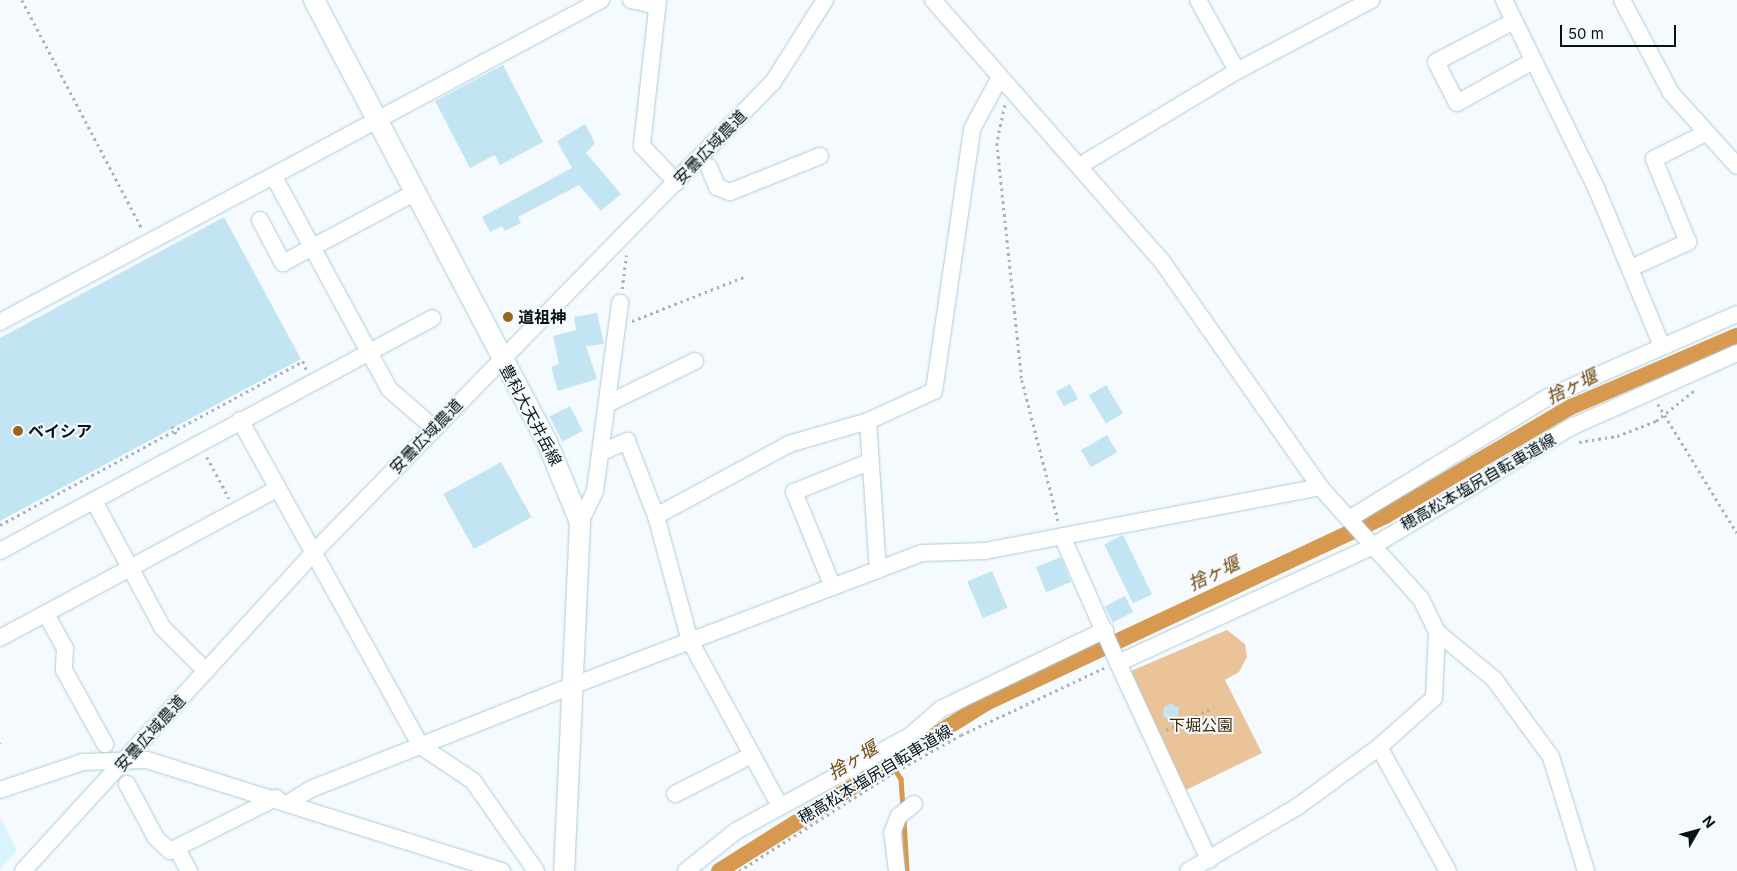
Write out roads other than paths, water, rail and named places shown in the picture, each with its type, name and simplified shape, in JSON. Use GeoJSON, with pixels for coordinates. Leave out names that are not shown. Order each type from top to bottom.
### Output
{"type":"FeatureCollection","features":[{"type":"Feature","properties":{"kind":"main road","name":"豊科大天井岳線"},"geometry":{"type":"LineString","coordinates":[[314,0],[416,192],[501,358],[547,442],[580,522],[564,871]]}},
{"type":"Feature","properties":{"kind":"street"},"geometry":{"type":"LineString","coordinates":[[0,322],[274,177],[601,0]]}},
{"type":"Feature","properties":{"kind":"street"},"geometry":{"type":"LineString","coordinates":[[630,0],[657,3],[642,146],[676,182]]}},
{"type":"Feature","properties":{"kind":"street","name":"安曇広域農道"},"geometry":{"type":"LineString","coordinates":[[23,871],[314,552],[501,358],[773,82],[825,0]]}},
{"type":"Feature","properties":{"kind":"street"},"geometry":{"type":"LineString","coordinates":[[933,0],[1004,84],[1082,165],[1161,260],[1320,487],[1422,599],[1437,632],[1494,679],[1551,757],[1586,871]]}},
{"type":"Feature","properties":{"kind":"street"},"geometry":{"type":"LineString","coordinates":[[1198,0],[1237,71]]}},
{"type":"Feature","properties":{"kind":"street"},"geometry":{"type":"LineString","coordinates":[[1082,165],[1237,71],[1372,0]]}},
{"type":"Feature","properties":{"kind":"street"},"geometry":{"type":"LineString","coordinates":[[1504,0],[1631,268],[1662,346]]}},
{"type":"Feature","properties":{"kind":"street"},"geometry":{"type":"LineString","coordinates":[[1622,0],[1671,93],[1704,134],[1737,166]]}},
{"type":"Feature","properties":{"kind":"street"},"geometry":{"type":"LineString","coordinates":[[1514,21],[1436,62],[1458,103],[1533,61]]}},
{"type":"Feature","properties":{"kind":"street"},"geometry":{"type":"LineString","coordinates":[[656,516],[789,444],[868,421],[934,391],[972,129],[1004,84]]}},
{"type":"Feature","properties":{"kind":"street"},"geometry":{"type":"LineString","coordinates":[[1631,268],[1688,242],[1654,158],[1704,134]]}},
{"type":"Feature","properties":{"kind":"street"},"geometry":{"type":"LineString","coordinates":[[709,167],[717,187],[730,192],[820,156]]}},
{"type":"Feature","properties":{"kind":"street"},"geometry":{"type":"LineString","coordinates":[[274,177],[367,352],[389,389],[434,428]]}},
{"type":"Feature","properties":{"kind":"street"},"geometry":{"type":"LineString","coordinates":[[260,220],[282,262],[416,192]]}},
{"type":"Feature","properties":{"kind":"street"},"geometry":{"type":"LineString","coordinates":[[580,522],[595,491],[620,303]]}},
{"type":"Feature","properties":{"kind":"street"},"geometry":{"type":"LineString","coordinates":[[1350,520],[1548,397],[1737,314]]}},
{"type":"Feature","properties":{"kind":"street"},"geometry":{"type":"LineString","coordinates":[[0,552],[240,420],[432,318]]}},
{"type":"Feature","properties":{"kind":"street"},"geometry":{"type":"LineString","coordinates":[[1114,662],[1370,543],[1570,428],[1737,354]]}},
{"type":"Feature","properties":{"kind":"street"},"geometry":{"type":"LineString","coordinates":[[607,404],[696,361]]}},
{"type":"Feature","properties":{"kind":"street"},"geometry":{"type":"LineString","coordinates":[[240,420],[421,746],[473,781],[536,871]]}},
{"type":"Feature","properties":{"kind":"street"},"geometry":{"type":"LineString","coordinates":[[868,421],[869,462],[878,570]]}},
{"type":"Feature","properties":{"kind":"street"},"geometry":{"type":"LineString","coordinates":[[600,453],[627,440],[656,516],[690,641],[780,806]]}},
{"type":"Feature","properties":{"kind":"street"},"geometry":{"type":"LineString","coordinates":[[833,587],[794,492],[869,462]]}},
{"type":"Feature","properties":{"kind":"street"},"geometry":{"type":"LineString","coordinates":[[127,784],[156,838],[170,851],[178,850],[283,800],[573,686],[922,553],[985,551],[1320,487]]}},
{"type":"Feature","properties":{"kind":"street"},"geometry":{"type":"LineString","coordinates":[[0,638],[278,488]]}},
{"type":"Feature","properties":{"kind":"street"},"geometry":{"type":"LineString","coordinates":[[94,501],[162,627],[206,670]]}},
{"type":"Feature","properties":{"kind":"street"},"geometry":{"type":"LineString","coordinates":[[1062,536],[1105,630],[1114,662],[1154,737],[1209,860]]}},
{"type":"Feature","properties":{"kind":"street"},"geometry":{"type":"LineString","coordinates":[[46,614],[65,648],[64,670],[105,744]]}},
{"type":"Feature","properties":{"kind":"street"},"geometry":{"type":"LineString","coordinates":[[686,871],[736,831],[911,734],[941,709],[997,679],[1012,676],[1105,630]]}},
{"type":"Feature","properties":{"kind":"street"},"geometry":{"type":"LineString","coordinates":[[1188,871],[1297,807],[1379,747],[1434,698],[1437,632]]}},
{"type":"Feature","properties":{"kind":"street"},"geometry":{"type":"LineString","coordinates":[[1379,747],[1448,871]]}},
{"type":"Feature","properties":{"kind":"street"},"geometry":{"type":"LineString","coordinates":[[675,794],[752,755]]}},
{"type":"Feature","properties":{"kind":"street"},"geometry":{"type":"LineString","coordinates":[[0,790],[83,762],[128,758],[160,763],[283,800],[502,871]]}},
{"type":"Feature","properties":{"kind":"street"},"geometry":{"type":"LineString","coordinates":[[897,871],[892,833],[899,816],[914,804]]}},
{"type":"Feature","properties":{"kind":"street"},"geometry":{"type":"LineString","coordinates":[[178,850],[188,871]]}},
{"type":"Feature","properties":{"kind":"waterway","name":"捨ヶ堰"},"geometry":{"type":"LineString","coordinates":[[719,871],[986,703],[1385,516],[1571,407],[1737,336]]}},
{"type":"Feature","properties":{"kind":"waterway"},"geometry":{"type":"LineString","coordinates":[[890,762],[901,779],[903,807]]}},
{"type":"Feature","properties":{"kind":"waterway"},"geometry":{"type":"LineString","coordinates":[[904,820],[907,871]]}},
{"type":"Feature","properties":{"kind":"place","name":"道祖神"},"geometry":{"type":"Point","coordinates":[508,317]}},
{"type":"Feature","properties":{"kind":"place","name":"ベイシア"},"geometry":{"type":"Point","coordinates":[18,431]}},
{"type":"Feature","properties":{"kind":"park label","name":"下堀公園"},"geometry":{"type":"Point","coordinates":[1201,725]}}]}
